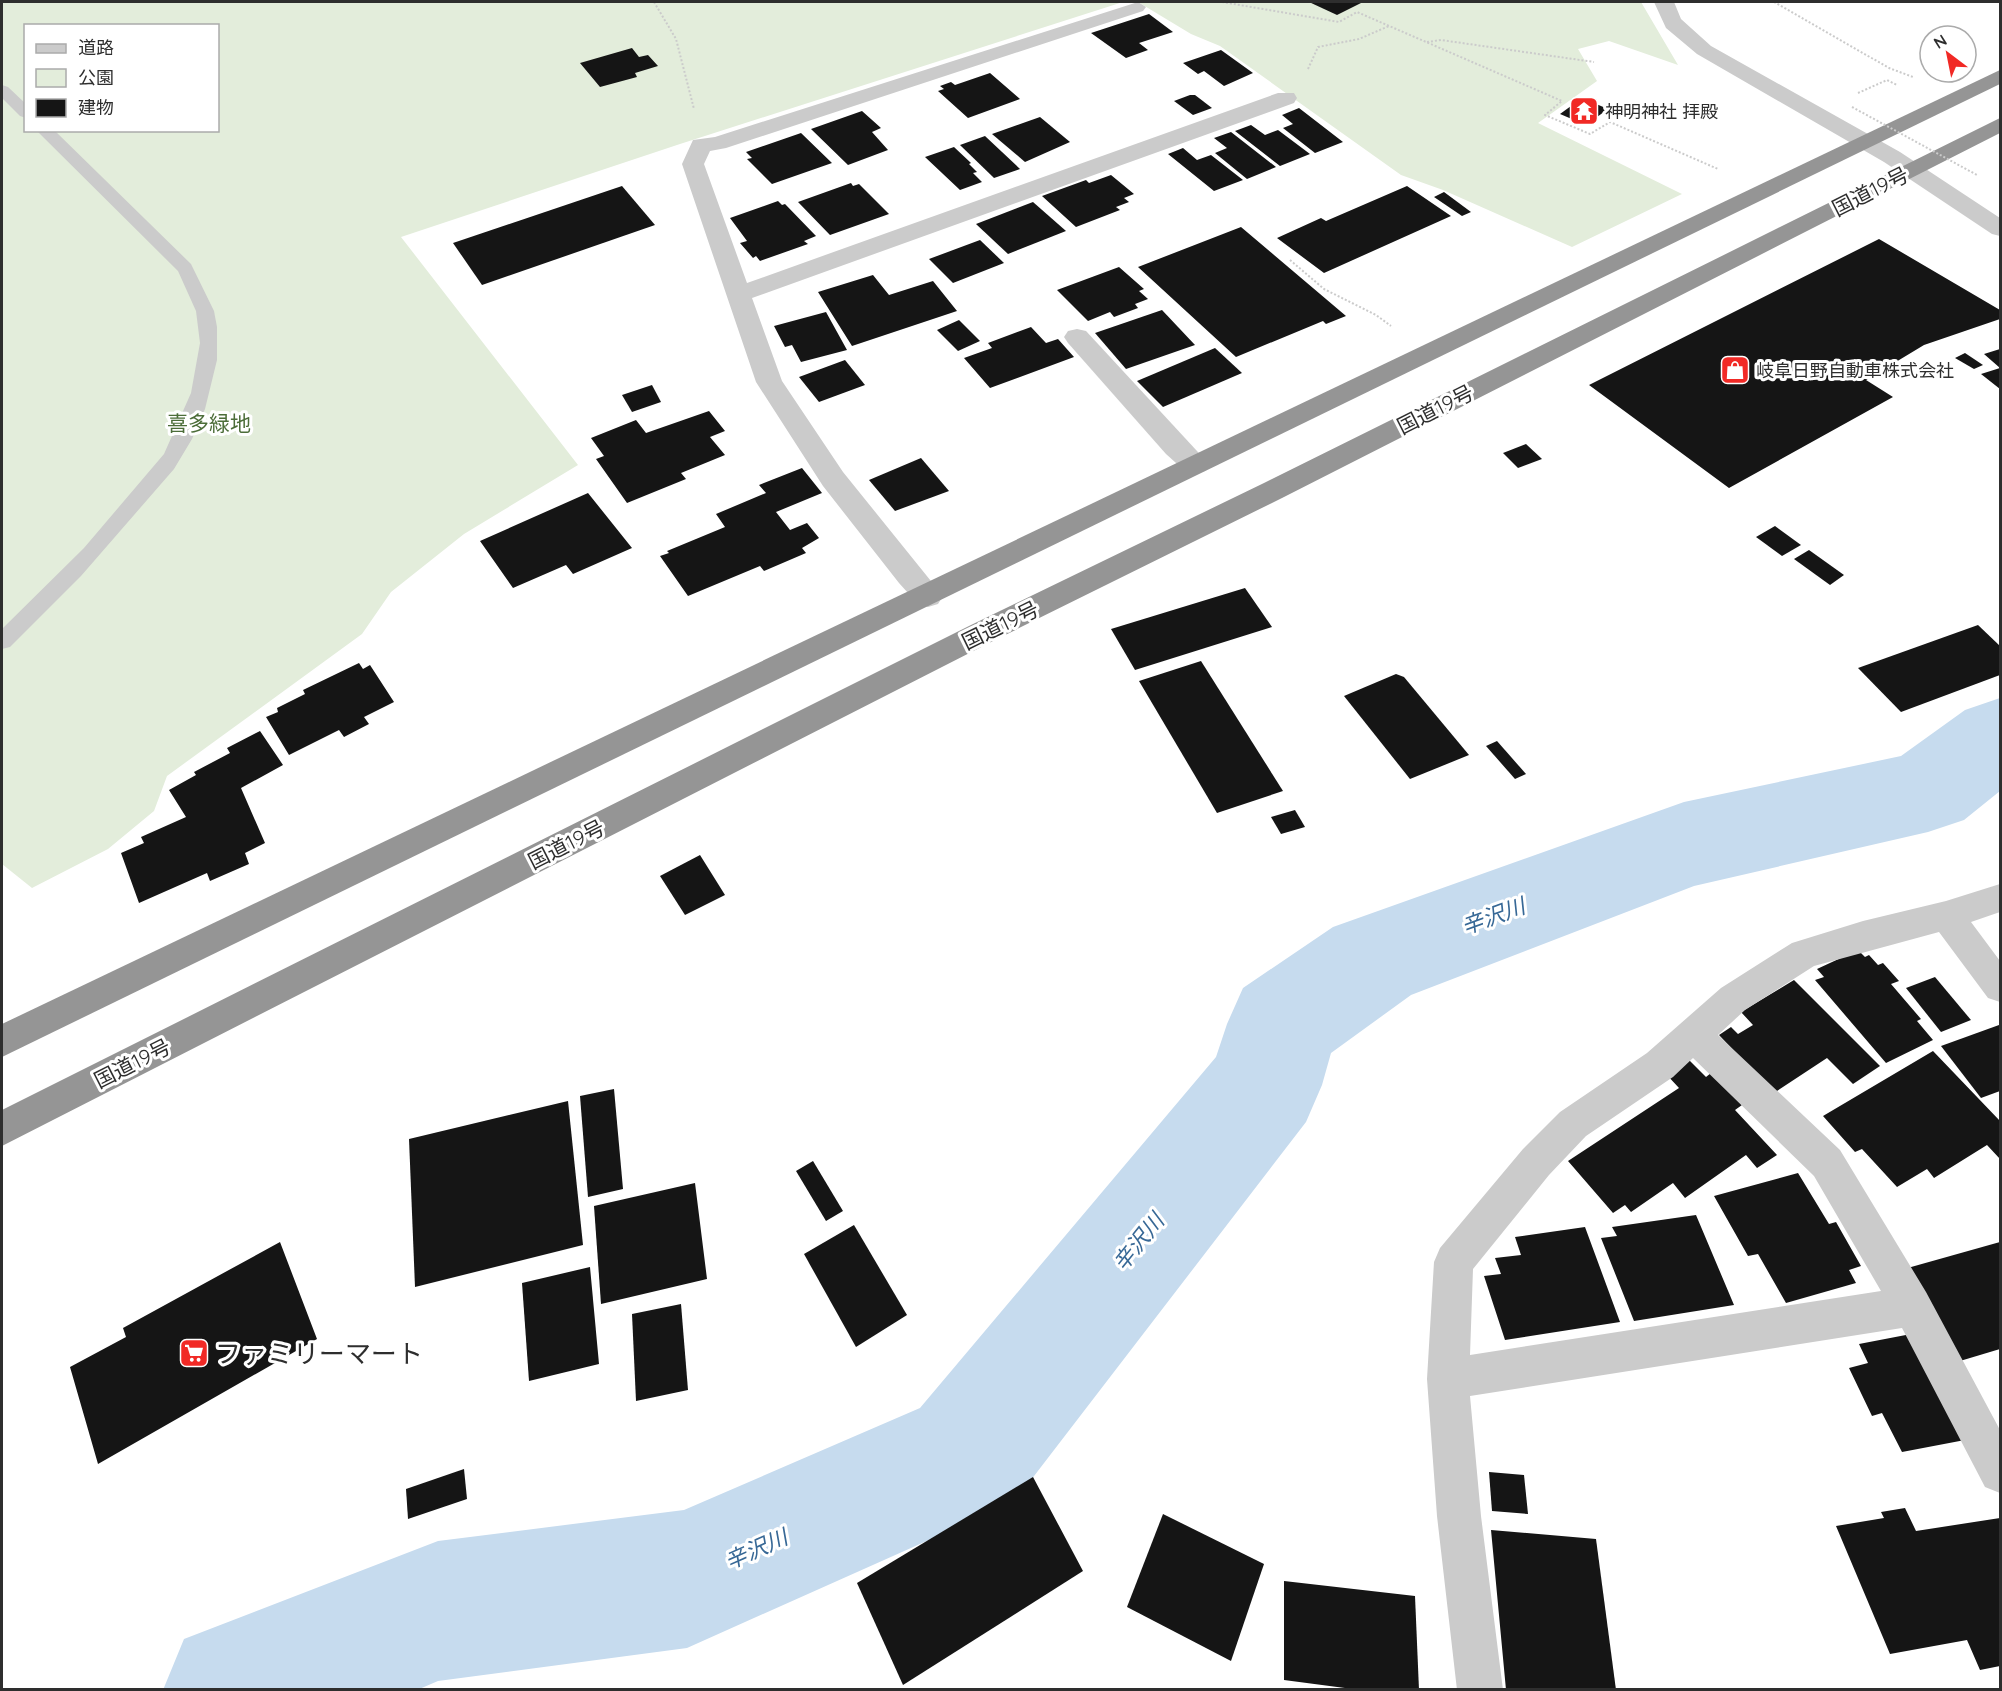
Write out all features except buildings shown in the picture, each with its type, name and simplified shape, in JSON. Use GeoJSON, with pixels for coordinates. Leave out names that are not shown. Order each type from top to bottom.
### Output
{"type":"FeatureCollection","features":[{"type":"Feature","properties":{"kind":"highway"},"geometry":{"type":"LineString","coordinates":[[2,1041],[928,596],[1195,464],[2001,76]]}},
{"type":"Feature","properties":{"kind":"highway","name":"国道19号"},"geometry":{"type":"LineString","coordinates":[[2,1129],[982,633],[1285,485],[2001,125]]}},
{"type":"Feature","properties":{"kind":"street"},"geometry":{"type":"LineString","coordinates":[[1664,2],[1665,11],[1680,31],[1704,50],[1912,169],[1960,199],[2001,229]]}},
{"type":"Feature","properties":{"kind":"street"},"geometry":{"type":"LineString","coordinates":[[928,596],[909,576],[833,479],[769,382],[693,164],[701,145],[718,143],[1136,7]]}},
{"type":"Feature","properties":{"kind":"street"},"geometry":{"type":"LineString","coordinates":[[738,295],[1286,98]]}},
{"type":"Feature","properties":{"kind":"street"},"geometry":{"type":"LineString","coordinates":[[1077,337],[1176,448],[1195,464]]}},
{"type":"Feature","properties":{"kind":"street"},"geometry":{"type":"LineString","coordinates":[[1480,1689],[1459,1516],[1448,1379],[1454,1262],[1536,1162],[1573,1124],[1660,1065],[1732,999],[1804,954],[1863,936],[1946,916],[2001,898]]}},
{"type":"Feature","properties":{"kind":"street"},"geometry":{"type":"LineString","coordinates":[[1946,916],[2001,987]]}},
{"type":"Feature","properties":{"kind":"street"},"geometry":{"type":"LineString","coordinates":[[1692,1034],[1827,1163],[1912,1306],[2001,1472]]}},
{"type":"Feature","properties":{"kind":"street"},"geometry":{"type":"LineString","coordinates":[[1448,1379],[1912,1306]]}},
{"type":"Feature","properties":{"kind":"lane"},"geometry":{"type":"LineString","coordinates":[[2,90],[24,111]]}},
{"type":"Feature","properties":{"kind":"lane"},"geometry":{"type":"LineString","coordinates":[[2,640],[37,609],[112,531],[174,454],[193,413],[206,377],[208,328],[201,296],[185,268],[46,132]]}},
{"type":"Feature","properties":{"kind":"path"},"geometry":{"type":"LineString","coordinates":[[654,2],[663,12],[680,43],[701,145]]}},
{"type":"Feature","properties":{"kind":"path"},"geometry":{"type":"LineString","coordinates":[[1222,2],[1228,5],[1316,16],[1339,22],[1357,12],[1562,101],[1545,115],[1590,134],[1610,122],[1728,174]]}},
{"type":"Feature","properties":{"kind":"path"},"geometry":{"type":"LineString","coordinates":[[1774,2],[1889,68],[1918,79]]}},
{"type":"Feature","properties":{"kind":"path"},"geometry":{"type":"LineString","coordinates":[[1286,98],[1306,75],[1318,47],[1359,39],[1389,26]]}},
{"type":"Feature","properties":{"kind":"path"},"geometry":{"type":"LineString","coordinates":[[1426,42],[1441,40],[1594,62]]}},
{"type":"Feature","properties":{"kind":"path"},"geometry":{"type":"LineString","coordinates":[[1854,94],[1887,80],[1898,86],[1889,90]]}},
{"type":"Feature","properties":{"kind":"path"},"geometry":{"type":"LineString","coordinates":[[1861,103],[1852,107],[1977,175]]}},
{"type":"Feature","properties":{"kind":"path"},"geometry":{"type":"LineString","coordinates":[[1290,260],[1324,289],[1376,315],[1398,332]]}},
{"type":"Feature","properties":{"kind":"green space","name":"喜多緑地"},"geometry":{"type":"Polygon","coordinates":[[[2,2],[1123,2],[680,144],[401,237],[578,465],[464,534],[391,592],[362,634],[167,776],[154,811],[108,849],[32,888],[2,864],[2,2]]]}},
{"type":"Feature","properties":{"kind":"green space"},"geometry":{"type":"Polygon","coordinates":[[[1138,2],[1641,2],[1678,65],[1609,41],[1578,49],[1597,81],[1538,123],[1682,194],[1572,247],[1443,190],[1401,175],[1220,46],[1191,34],[1138,2]]]}},
{"type":"Feature","properties":{"kind":"waterway","name":"辛沢川"},"geometry":{"type":"LineString","coordinates":[[235,1690],[438,1611],[687,1579],[967,1455],[1265,1085],[1283,1024],[1372,961],[1684,845],[1928,791],[2000,737]]}},
{"type":"Feature","properties":{"kind":"place","name":"神明神社 拝殿"},"geometry":{"type":"Point","coordinates":[1584,111]}},
{"type":"Feature","properties":{"kind":"place","name":"岐阜日野自動車株式会社"},"geometry":{"type":"Point","coordinates":[1735,370]}},
{"type":"Feature","properties":{"kind":"place","name":"ファミリーマート"},"geometry":{"type":"Point","coordinates":[194,1353]}}]}
